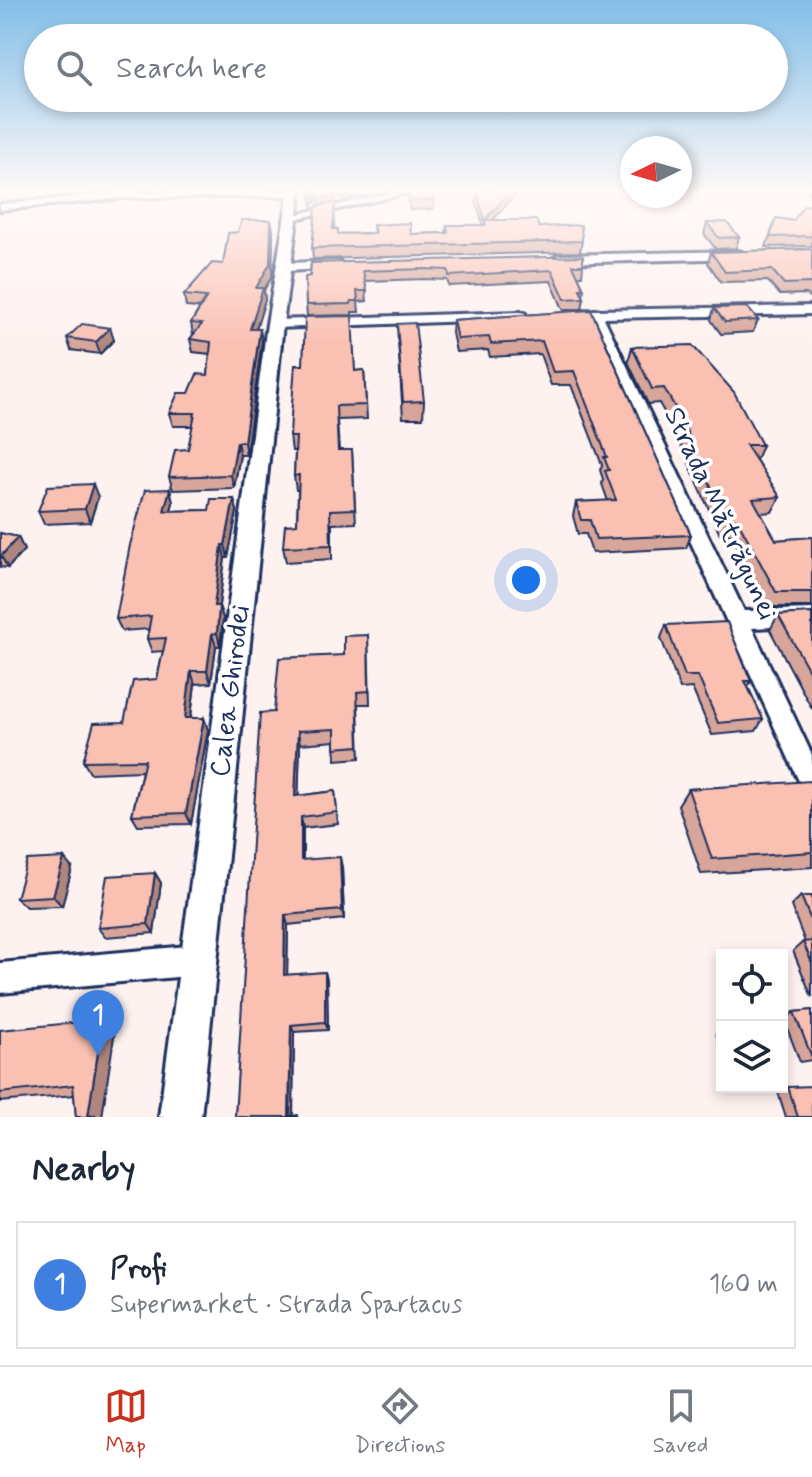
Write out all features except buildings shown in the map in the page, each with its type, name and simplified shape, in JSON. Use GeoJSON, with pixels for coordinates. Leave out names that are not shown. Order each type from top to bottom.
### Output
{"type":"FeatureCollection","features":[{"type":"Feature","properties":{"kind":"street","name":"Calea Ghirodei"},"geometry":{"type":"LineString","coordinates":[[180,1117],[275,324],[288,242]]}},
{"type":"Feature","properties":{"kind":"street"},"geometry":{"type":"LineString","coordinates":[[550,260],[750,254]]}},
{"type":"Feature","properties":{"kind":"street"},"geometry":{"type":"LineString","coordinates":[[286,267],[347,265]]}},
{"type":"Feature","properties":{"kind":"street"},"geometry":{"type":"LineString","coordinates":[[547,315],[812,310]]}},
{"type":"Feature","properties":{"kind":"street","name":"Strada Mătrăgunei"},"geometry":{"type":"LineString","coordinates":[[595,314],[812,782]]}},
{"type":"Feature","properties":{"kind":"street"},"geometry":{"type":"LineString","coordinates":[[275,324],[531,316]]}},
{"type":"Feature","properties":{"kind":"street"},"geometry":{"type":"LineString","coordinates":[[739,620],[812,617]]}},
{"type":"Feature","properties":{"kind":"street"},"geometry":{"type":"LineString","coordinates":[[0,978],[199,960]]}},
{"type":"Feature","properties":{"kind":"place","name":"Profi"},"geometry":{"type":"Point","coordinates":[98,1056]}}]}
